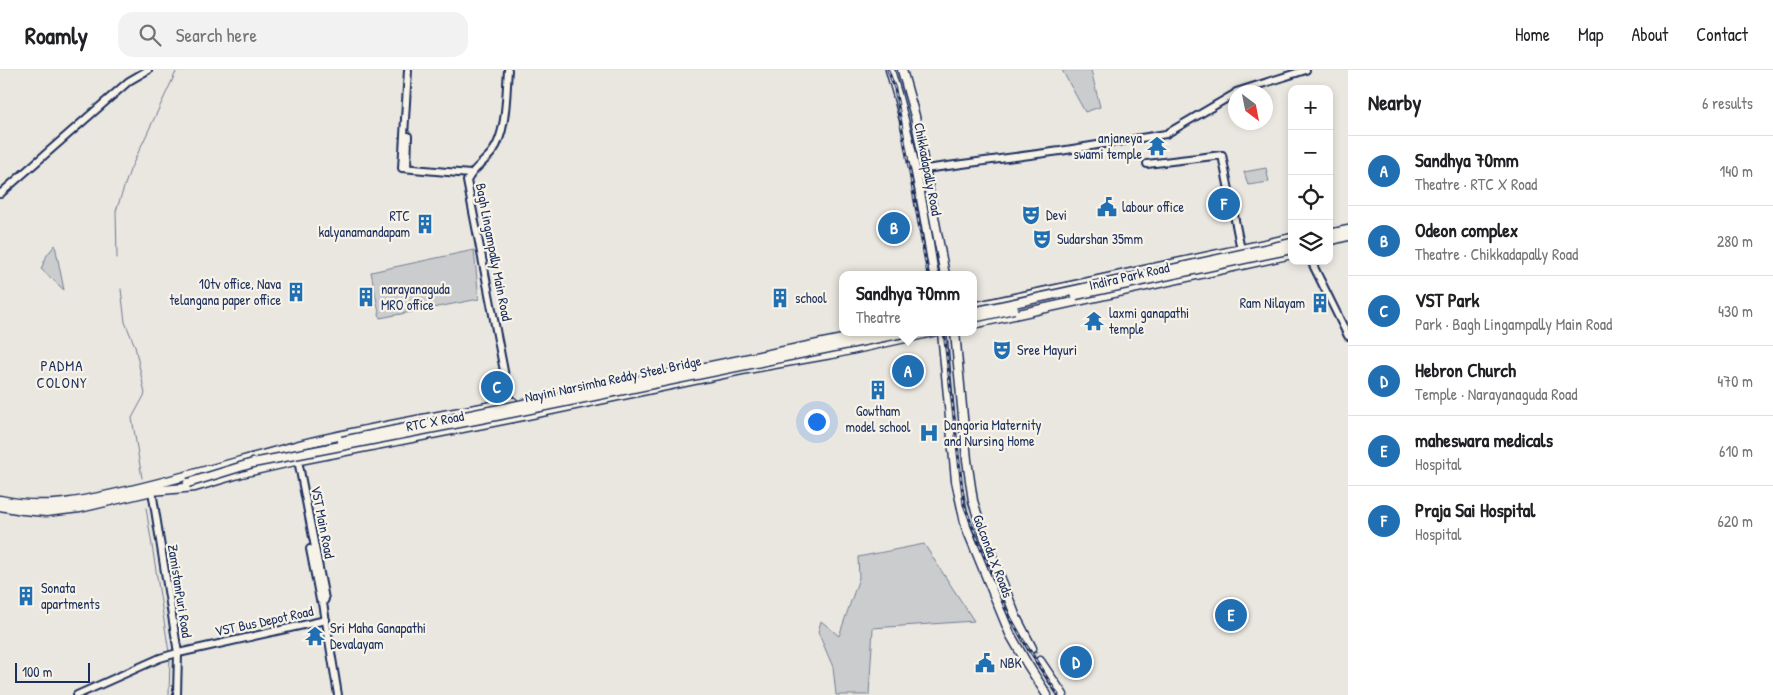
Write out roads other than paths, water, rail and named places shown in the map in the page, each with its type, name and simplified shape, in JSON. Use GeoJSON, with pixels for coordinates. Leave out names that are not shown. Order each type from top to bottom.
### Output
{"type":"FeatureCollection","features":[{"type":"Feature","properties":{"kind":"main road","name":"Chikkadapally Road"},"geometry":{"type":"LineString","coordinates":[[890,70],[915,161],[933,271]]}},
{"type":"Feature","properties":{"kind":"main road","name":"Chikkadapally Road"},"geometry":{"type":"LineString","coordinates":[[902,70],[915,116],[944,271]]}},
{"type":"Feature","properties":{"kind":"main road"},"geometry":{"type":"LineString","coordinates":[[1333,231],[1348,228]]}},
{"type":"Feature","properties":{"kind":"main road"},"geometry":{"type":"LineString","coordinates":[[1333,240],[1348,236]]}},
{"type":"Feature","properties":{"kind":"main road","name":"Indira Park Road"},"geometry":{"type":"LineString","coordinates":[[977,306],[1288,239]]}},
{"type":"Feature","properties":{"kind":"main road"},"geometry":{"type":"LineString","coordinates":[[929,242],[939,240]]}},
{"type":"Feature","properties":{"kind":"main road"},"geometry":{"type":"LineString","coordinates":[[1333,244],[1348,241]]}},
{"type":"Feature","properties":{"kind":"main road"},"geometry":{"type":"LineString","coordinates":[[977,311],[1288,244]]}},
{"type":"Feature","properties":{"kind":"main road"},"geometry":{"type":"LineString","coordinates":[[977,321],[1288,250]]}},
{"type":"Feature","properties":{"kind":"main road","name":"Indira Park Road"},"geometry":{"type":"LineString","coordinates":[[977,322],[1288,255]]}},
{"type":"Feature","properties":{"kind":"main road"},"geometry":{"type":"LineString","coordinates":[[1142,271],[1146,285]]}},
{"type":"Feature","properties":{"kind":"main road"},"geometry":{"type":"LineString","coordinates":[[993,302],[996,319]]}},
{"type":"Feature","properties":{"kind":"main road","name":"RTC X Road"},"geometry":{"type":"LineString","coordinates":[[0,506],[23,507],[93,499],[189,476],[327,439],[841,336]]}},
{"type":"Feature","properties":{"kind":"main road","name":"Nayini Narsimha Reddy Steel Bridge"},"geometry":{"type":"LineString","coordinates":[[342,441],[857,336]]}},
{"type":"Feature","properties":{"kind":"main road","name":"Nayini Narsimha Reddy Steel Bridge"},"geometry":{"type":"LineString","coordinates":[[179,488],[188,483],[254,463],[888,336]]}},
{"type":"Feature","properties":{"kind":"main road","name":"RTC X Road"},"geometry":{"type":"LineString","coordinates":[[0,500],[46,512],[80,508],[152,491],[195,487],[242,473],[297,461],[742,370],[894,336]]}},
{"type":"Feature","properties":{"kind":"main road"},"geometry":{"type":"LineString","coordinates":[[933,336],[944,346]]}},
{"type":"Feature","properties":{"kind":"main road","name":"Golconda X Roads"},"geometry":{"type":"LineString","coordinates":[[943,336],[956,481],[966,527],[1010,634],[1045,692]]}},
{"type":"Feature","properties":{"kind":"main road"},"geometry":{"type":"LineString","coordinates":[[955,336],[967,460],[973,501],[984,536],[1016,617],[1032,648]]}},
{"type":"Feature","properties":{"kind":"main road"},"geometry":{"type":"LineString","coordinates":[[956,341],[960,336]]}},
{"type":"Feature","properties":{"kind":"main road","name":"RTC X Road"},"geometry":{"type":"LineString","coordinates":[[327,439],[334,442],[342,441]]}},
{"type":"Feature","properties":{"kind":"main road"},"geometry":{"type":"LineString","coordinates":[[1016,644],[1026,638]]}},
{"type":"Feature","properties":{"kind":"main road"},"geometry":{"type":"LineString","coordinates":[[1040,661],[1063,695]]}},
{"type":"Feature","properties":{"kind":"street"},"geometry":{"type":"LineString","coordinates":[[0,194],[129,81],[148,70]]}},
{"type":"Feature","properties":{"kind":"street"},"geometry":{"type":"LineString","coordinates":[[404,168],[408,70]]}},
{"type":"Feature","properties":{"kind":"street"},"geometry":{"type":"LineString","coordinates":[[404,168],[412,70]]}},
{"type":"Feature","properties":{"kind":"street","name":"Bagh Lingampally Main Road"},"geometry":{"type":"LineString","coordinates":[[508,70],[500,138],[493,151],[470,174],[467,180],[512,418]]}},
{"type":"Feature","properties":{"kind":"street"},"geometry":{"type":"LineString","coordinates":[[1260,85],[1306,70]]}},
{"type":"Feature","properties":{"kind":"street"},"geometry":{"type":"LineString","coordinates":[[926,169],[1060,151],[1166,134],[1228,98]]}},
{"type":"Feature","properties":{"kind":"street"},"geometry":{"type":"LineString","coordinates":[[1147,164],[1222,154],[1241,250]]}},
{"type":"Feature","properties":{"kind":"street"},"geometry":{"type":"LineString","coordinates":[[404,168],[470,174]]}},
{"type":"Feature","properties":{"kind":"street"},"geometry":{"type":"LineString","coordinates":[[1313,265],[1348,336]]}},
{"type":"Feature","properties":{"kind":"street","name":"VST Main Road"},"geometry":{"type":"LineString","coordinates":[[293,447],[325,599],[323,603],[338,695]]}},
{"type":"Feature","properties":{"kind":"street","name":"ZamistanPuri Road"},"geometry":{"type":"LineString","coordinates":[[152,491],[176,654],[177,695]]}},
{"type":"Feature","properties":{"kind":"street","name":"VST Bus Depot Road"},"geometry":{"type":"LineString","coordinates":[[77,695],[167,656],[326,620]]}},
{"type":"Feature","properties":{"kind":"waterway"},"geometry":{"type":"LineString","coordinates":[[117,258],[116,211],[130,170],[177,70]]}},
{"type":"Feature","properties":{"kind":"waterway"},"geometry":{"type":"LineString","coordinates":[[121,289],[125,322],[135,346],[145,394],[132,418],[142,478]]}},
{"type":"Feature","properties":{"kind":"waterway"},"geometry":{"type":"LineString","coordinates":[[146,508],[169,652]]}},
{"type":"Feature","properties":{"kind":"waterway"},"geometry":{"type":"LineString","coordinates":[[169,695],[170,658]]}},
{"type":"Feature","properties":{"kind":"tunnel"},"geometry":{"type":"LineString","coordinates":[[1032,648],[1040,661]]}},
{"type":"Feature","properties":{"kind":"railway"},"geometry":{"type":"LineString","coordinates":[[888,70],[895,89],[927,271]]}},
{"type":"Feature","properties":{"kind":"railway"},"geometry":{"type":"LineString","coordinates":[[944,336],[964,505],[1005,608],[1058,695]]}},
{"type":"Feature","properties":{"kind":"place","name":"anjaneya swami temple"},"geometry":{"type":"Point","coordinates":[1157,146]}},
{"type":"Feature","properties":{"kind":"place","name":"Praja Sai Hospital"},"geometry":{"type":"Point","coordinates":[1224,204]}},
{"type":"Feature","properties":{"kind":"place","name":"labour office"},"geometry":{"type":"Point","coordinates":[1107,207]}},
{"type":"Feature","properties":{"kind":"place","name":"Devi"},"geometry":{"type":"Point","coordinates":[1031,215]}},
{"type":"Feature","properties":{"kind":"place","name":"RTC kalyanamandapam"},"geometry":{"type":"Point","coordinates":[425,224]}},
{"type":"Feature","properties":{"kind":"place","name":"Odeon complex"},"geometry":{"type":"Point","coordinates":[894,228]}},
{"type":"Feature","properties":{"kind":"place","name":"Sudarshan 35mm"},"geometry":{"type":"Point","coordinates":[1042,239]}},
{"type":"Feature","properties":{"kind":"place","name":"10tv office, Nava telangana paper office"},"geometry":{"type":"Point","coordinates":[296,292]}},
{"type":"Feature","properties":{"kind":"place","name":"narayanaguda MRO office"},"geometry":{"type":"Point","coordinates":[366,297]}},
{"type":"Feature","properties":{"kind":"place","name":"school"},"geometry":{"type":"Point","coordinates":[780,298]}},
{"type":"Feature","properties":{"kind":"place","name":"Ram Nilayam"},"geometry":{"type":"Point","coordinates":[1320,303]}},
{"type":"Feature","properties":{"kind":"place","name":"laxmi ganapathi temple"},"geometry":{"type":"Point","coordinates":[1094,321]}},
{"type":"Feature","properties":{"kind":"place","name":"Sree Mayuri"},"geometry":{"type":"Point","coordinates":[1002,350]}},
{"type":"Feature","properties":{"kind":"place","name":"Sandhya 70mm"},"geometry":{"type":"Point","coordinates":[908,371]}},
{"type":"Feature","properties":{"kind":"place","name":"VST Park"},"geometry":{"type":"Point","coordinates":[497,387]}},
{"type":"Feature","properties":{"kind":"place","name":"Gowtham model school"},"geometry":{"type":"Point","coordinates":[878,390]}},
{"type":"Feature","properties":{"kind":"place","name":"Dangoria Maternity and Nursing Home"},"geometry":{"type":"Point","coordinates":[929,433]}},
{"type":"Feature","properties":{"kind":"place","name":"Sonata apartments"},"geometry":{"type":"Point","coordinates":[26,596]}},
{"type":"Feature","properties":{"kind":"place","name":"maheswara medicals"},"geometry":{"type":"Point","coordinates":[1231,615]}},
{"type":"Feature","properties":{"kind":"place","name":"Sri Maha Ganapathi Devalayam"},"geometry":{"type":"Point","coordinates":[315,636]}},
{"type":"Feature","properties":{"kind":"place","name":"Hebron Church"},"geometry":{"type":"Point","coordinates":[1076,662]}},
{"type":"Feature","properties":{"kind":"place","name":"NBK"},"geometry":{"type":"Point","coordinates":[985,663]}},
{"type":"Feature","properties":{"kind":"district","name":"PADMA COLONY"},"geometry":{"type":"Point","coordinates":[62,374]}}]}
